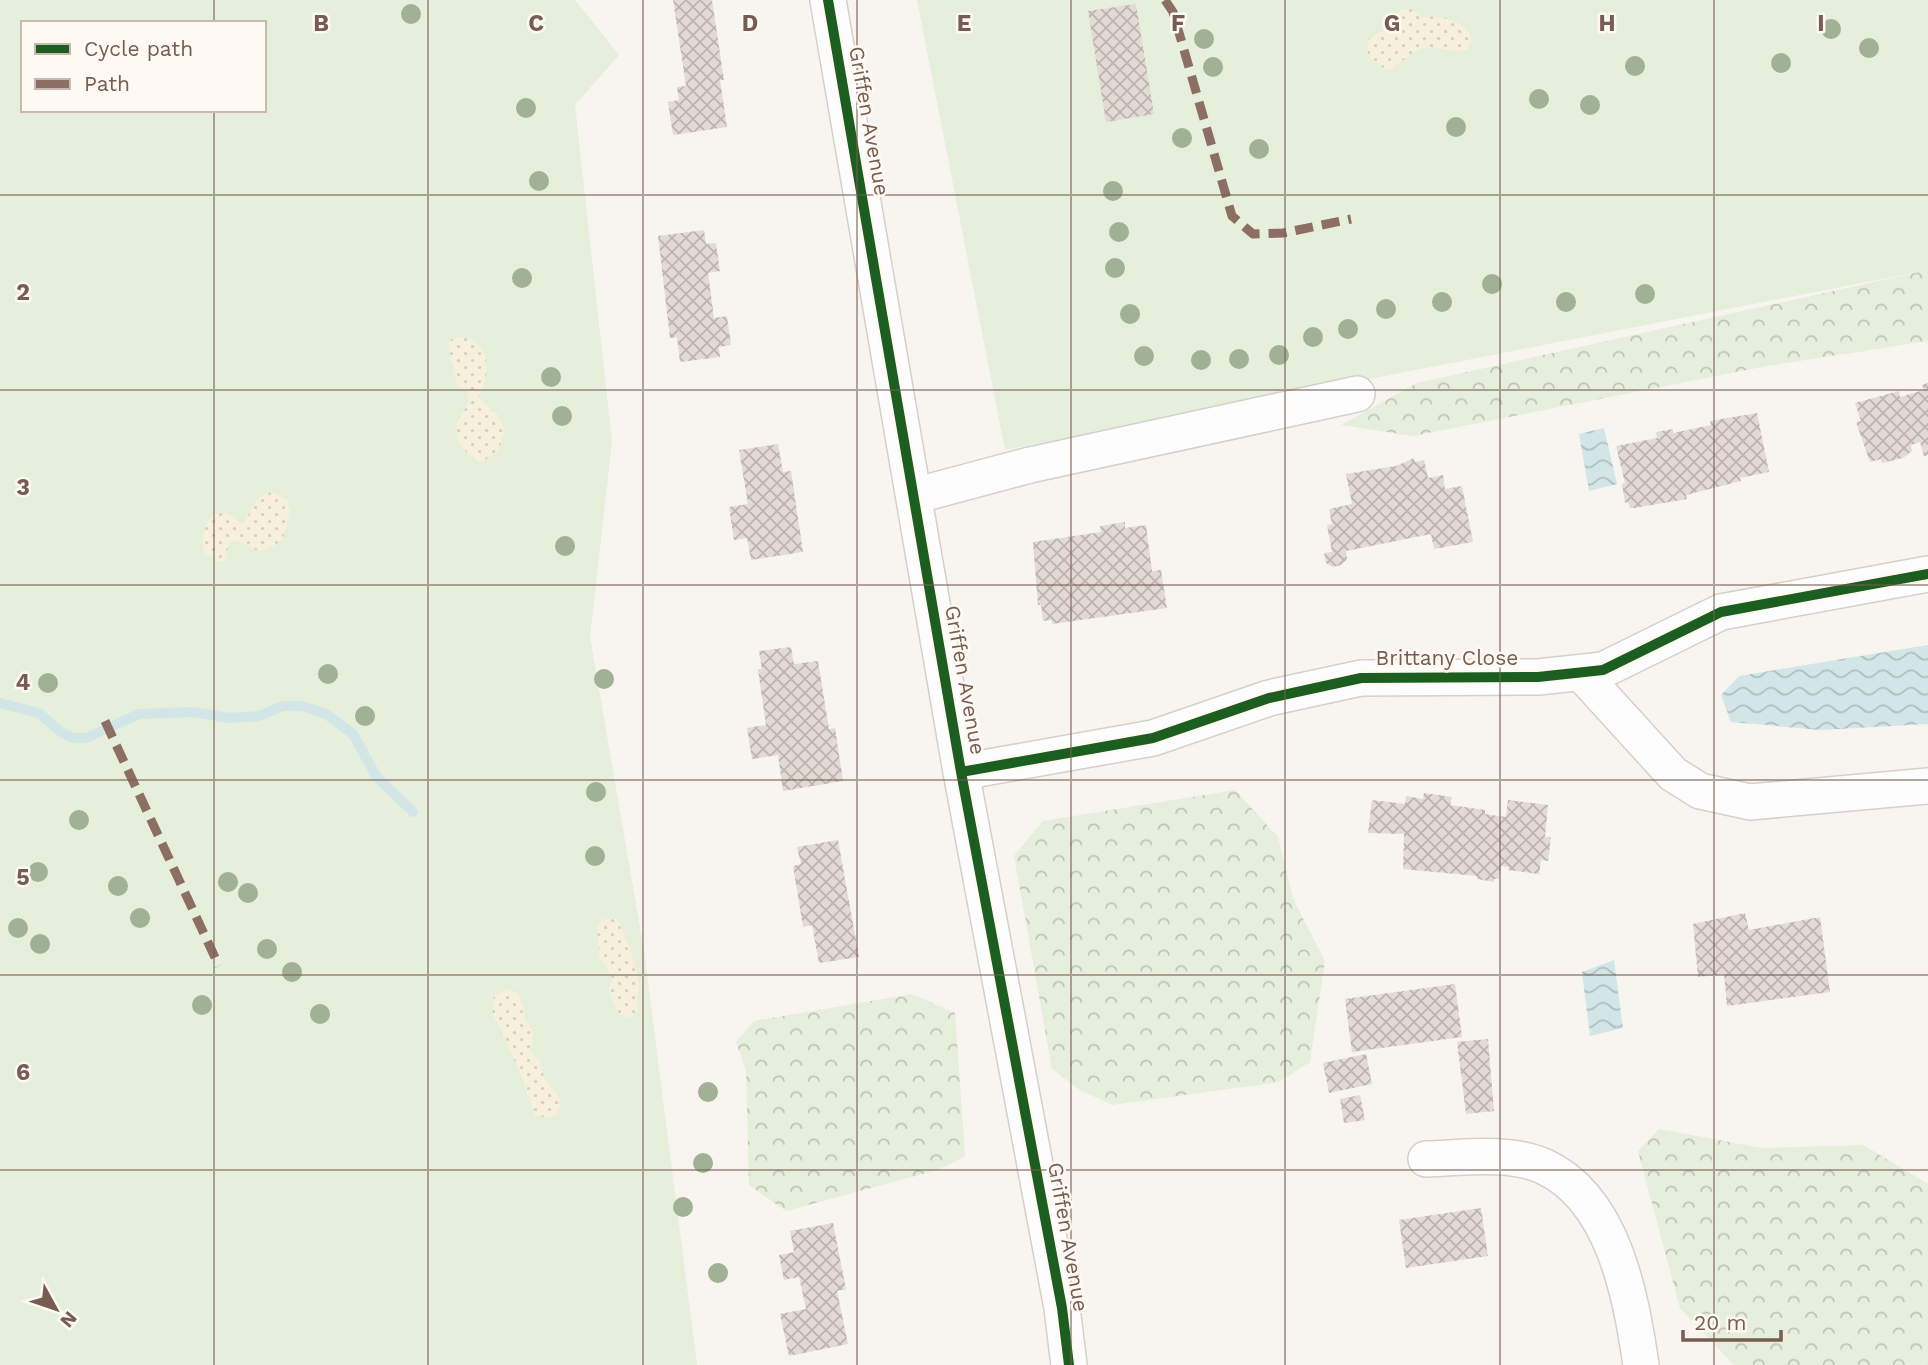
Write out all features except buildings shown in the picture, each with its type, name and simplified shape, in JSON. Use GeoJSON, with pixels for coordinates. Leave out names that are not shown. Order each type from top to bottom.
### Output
{"type":"FeatureCollection","features":[{"type":"Feature","properties":{"kind":"street","name":"Griffen Avenue"},"geometry":{"type":"LineString","coordinates":[[828,0],[961,772],[1062,1308],[1069,1365]]}},
{"type":"Feature","properties":{"kind":"street"},"geometry":{"type":"LineString","coordinates":[[914,496],[1030,465],[1357,394]]}},
{"type":"Feature","properties":{"kind":"street","name":"Brittany Close"},"geometry":{"type":"LineString","coordinates":[[961,772],[1153,738],[1269,698],[1361,678],[1538,677],[1603,670],[1721,612],[1928,574]]}},
{"type":"Feature","properties":{"kind":"street"},"geometry":{"type":"LineString","coordinates":[[1581,673],[1673,774],[1700,791],[1750,802],[1928,786]]}},
{"type":"Feature","properties":{"kind":"street"},"geometry":{"type":"LineString","coordinates":[[1426,1159],[1500,1158],[1543,1166],[1576,1189],[1608,1232],[1632,1305],[1641,1365]]}},
{"type":"Feature","properties":{"kind":"green space"},"geometry":{"type":"Polygon","coordinates":[[[0,0],[575,0],[619,55],[575,105],[612,442],[590,637],[644,951],[697,1365],[0,1365],[0,0]]]}},
{"type":"Feature","properties":{"kind":"green space"},"geometry":{"type":"Polygon","coordinates":[[[917,0],[1928,0],[1928,270],[1005,450],[917,0]]]}},
{"type":"Feature","properties":{"kind":"green space"},"geometry":{"type":"Polygon","coordinates":[[[1928,270],[1928,341],[1767,366],[1413,436],[1341,425],[1417,383],[1928,270]]]}},
{"type":"Feature","properties":{"kind":"green space"},"geometry":{"type":"Polygon","coordinates":[[[1235,790],[1278,837],[1293,899],[1325,961],[1310,1062],[1279,1082],[1112,1105],[1080,1090],[1052,1069],[1014,856],[1043,821],[1235,790]]]}},
{"type":"Feature","properties":{"kind":"green space"},"geometry":{"type":"Polygon","coordinates":[[[912,994],[955,1013],[965,1156],[941,1169],[786,1211],[749,1185],[746,1070],[736,1042],[754,1021],[912,994]]]}},
{"type":"Feature","properties":{"kind":"green space"},"geometry":{"type":"Polygon","coordinates":[[[1659,1129],[1762,1148],[1863,1145],[1928,1184],[1928,1365],[1734,1365],[1680,1308],[1638,1151],[1659,1129]]]}},
{"type":"Feature","properties":{"kind":"sand"},"geometry":{"type":"Polygon","coordinates":[[[1410,8],[1422,17],[1445,18],[1459,23],[1472,40],[1468,49],[1457,51],[1424,48],[1386,70],[1368,55],[1368,40],[1382,31],[1400,10],[1410,8]]]}},
{"type":"Feature","properties":{"kind":"sand"},"geometry":{"type":"Polygon","coordinates":[[[452,339],[470,339],[483,351],[486,359],[485,378],[478,396],[498,415],[505,431],[498,452],[481,462],[465,451],[458,440],[456,427],[469,400],[467,392],[456,382],[448,344],[452,339]]]}},
{"type":"Feature","properties":{"kind":"sand"},"geometry":{"type":"Polygon","coordinates":[[[273,492],[287,500],[290,511],[283,539],[261,551],[235,540],[228,545],[226,560],[219,562],[204,552],[204,533],[210,518],[222,513],[244,523],[258,499],[273,492]]]}},
{"type":"Feature","properties":{"kind":"sand"},"geometry":{"type":"Polygon","coordinates":[[[604,919],[616,919],[634,962],[639,988],[638,1010],[630,1018],[617,1013],[609,990],[612,977],[599,957],[597,932],[604,919]]]}},
{"type":"Feature","properties":{"kind":"sand"},"geometry":{"type":"Polygon","coordinates":[[[509,989],[518,993],[524,1007],[524,1018],[534,1034],[530,1051],[541,1062],[544,1078],[559,1097],[560,1107],[556,1115],[549,1118],[535,1115],[519,1070],[492,1012],[494,995],[509,989]]]}},
{"type":"Feature","properties":{"kind":"water"},"geometry":{"type":"Polygon","coordinates":[[[1604,428],[1617,484],[1589,491],[1579,434],[1604,428]]]}},
{"type":"Feature","properties":{"kind":"water"},"geometry":{"type":"Polygon","coordinates":[[[1928,645],[1928,724],[1821,730],[1731,722],[1721,695],[1739,676],[1928,645]]]}},
{"type":"Feature","properties":{"kind":"water"},"geometry":{"type":"Polygon","coordinates":[[[1614,960],[1623,1028],[1590,1036],[1582,972],[1614,960]]]}},
{"type":"Feature","properties":{"kind":"waterway"},"geometry":{"type":"LineString","coordinates":[[0,703],[39,713],[61,732],[73,738],[86,738],[139,714],[193,712],[230,718],[259,716],[283,706],[302,706],[326,714],[353,734],[376,776],[413,812]]}},
{"type":"Feature","properties":{"kind":"marked path"},"geometry":{"type":"LineString","coordinates":[[1165,0],[1173,12],[1232,216],[1253,234],[1283,233],[1351,219]]}},
{"type":"Feature","properties":{"kind":"marked path"},"geometry":{"type":"LineString","coordinates":[[105,721],[219,966]]}},
{"type":"Feature","properties":{"kind":"cycle path"},"geometry":{"type":"LineString","coordinates":[[828,0],[961,772],[1062,1308],[1069,1365]]}},
{"type":"Feature","properties":{"kind":"cycle path"},"geometry":{"type":"LineString","coordinates":[[961,772],[1153,738],[1269,698],[1361,678],[1538,677],[1603,670],[1721,612],[1928,574]]}}]}
